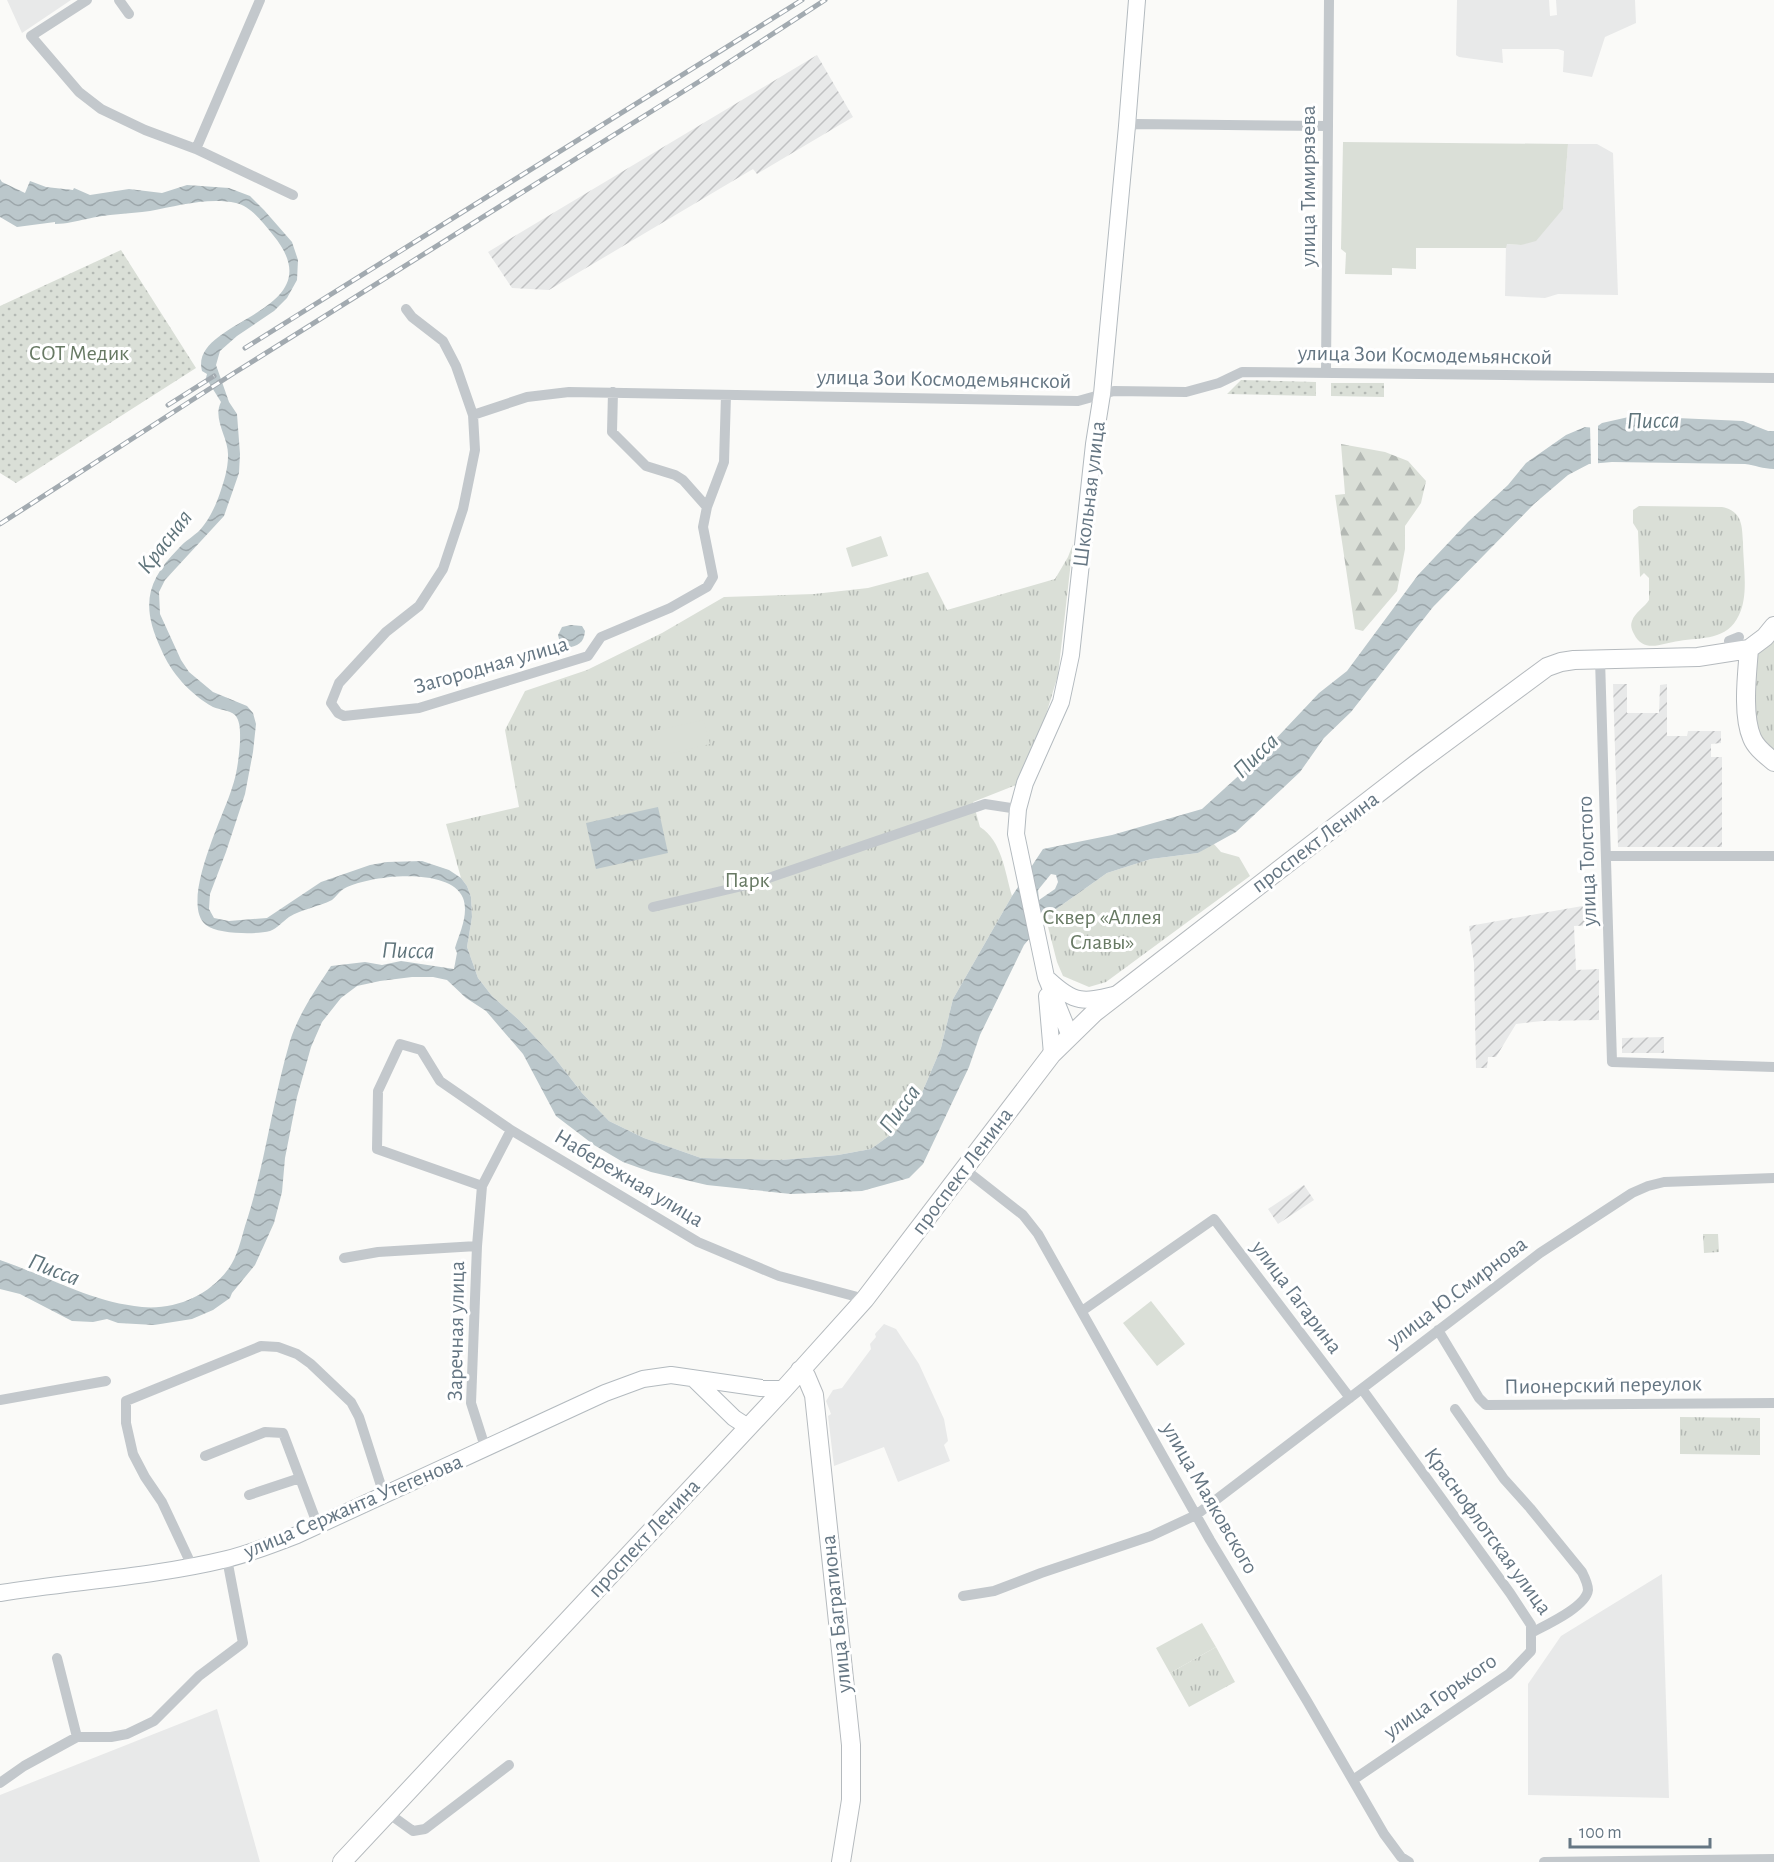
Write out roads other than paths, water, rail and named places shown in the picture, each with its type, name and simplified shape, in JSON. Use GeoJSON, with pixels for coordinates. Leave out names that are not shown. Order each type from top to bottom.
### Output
{"type":"FeatureCollection","features":[{"type":"Feature","properties":{"kind":"main road","name":"Школьная улица"},"geometry":{"type":"LineString","coordinates":[[1052,1054],[1046,977],[1016,834],[1018,808],[1025,783],[1061,702],[1071,655],[1094,444],[1102,394],[1137,0]]}},
{"type":"Feature","properties":{"kind":"main road"},"geometry":{"type":"LineString","coordinates":[[1771,633],[1741,649],[1747,715],[1752,738],[1757,747],[1772,758]]}},
{"type":"Feature","properties":{"kind":"main road","name":"проспект Ленина"},"geometry":{"type":"LineString","coordinates":[[342,1862],[784,1389],[865,1299],[1052,1054],[1094,1013],[1262,881],[1534,675],[1561,662],[1600,660],[1698,657],[1731,666],[1741,649]]}},
{"type":"Feature","properties":{"kind":"main road","name":"Школьная улица"},"geometry":{"type":"LineString","coordinates":[[1046,977],[1070,1036]]}},
{"type":"Feature","properties":{"kind":"main road"},"geometry":{"type":"LineString","coordinates":[[1046,977],[1064,994],[1074,999],[1090,1000],[1118,994]]}},
{"type":"Feature","properties":{"kind":"main road","name":"улица Багратиона"},"geometry":{"type":"LineString","coordinates":[[800,1370],[806,1376],[814,1395],[851,1745],[851,1800],[841,1862]]}},
{"type":"Feature","properties":{"kind":"main road","name":"улица Сержанта Утегенова"},"geometry":{"type":"LineString","coordinates":[[0,1593],[133,1576],[227,1559],[256,1551],[318,1526],[606,1393],[655,1376],[671,1375],[761,1388],[784,1389]]}},
{"type":"Feature","properties":{"kind":"main road"},"geometry":{"type":"LineString","coordinates":[[693,1378],[734,1418],[748,1427]]}},
{"type":"Feature","properties":{"kind":"street"},"geometry":{"type":"LineString","coordinates":[[87,0],[31,36],[79,92],[101,109],[144,130],[196,149],[293,195]]}},
{"type":"Feature","properties":{"kind":"street"},"geometry":{"type":"LineString","coordinates":[[119,0],[129,14]]}},
{"type":"Feature","properties":{"kind":"street"},"geometry":{"type":"LineString","coordinates":[[196,149],[260,0]]}},
{"type":"Feature","properties":{"kind":"street","name":"улица Тимирязева"},"geometry":{"type":"LineString","coordinates":[[1326,372],[1329,0]]}},
{"type":"Feature","properties":{"kind":"street"},"geometry":{"type":"LineString","coordinates":[[1127,126],[1137,124],[1328,126]]}},
{"type":"Feature","properties":{"kind":"street"},"geometry":{"type":"LineString","coordinates":[[406,309],[412,317],[443,341],[456,366],[472,415]]}},
{"type":"Feature","properties":{"kind":"street","name":"улица Зои Космодемьянской"},"geometry":{"type":"LineString","coordinates":[[472,415],[527,397],[569,392],[1078,401],[1114,391],[1186,392],[1219,383],[1242,372],[1774,378]]}},
{"type":"Feature","properties":{"kind":"street"},"geometry":{"type":"LineString","coordinates":[[613,392],[612,432],[646,466],[675,475],[683,480],[707,507],[724,462],[726,394]]}},
{"type":"Feature","properties":{"kind":"street","name":"Загородная улица"},"geometry":{"type":"LineString","coordinates":[[472,415],[475,450],[463,509],[443,569],[419,606],[386,632],[339,683],[331,703],[344,716],[419,708],[588,656],[601,637],[670,608],[707,587],[713,577],[703,527],[707,507]]}},
{"type":"Feature","properties":{"kind":"street","name":"улица Толстого"},"geometry":{"type":"LineString","coordinates":[[1600,660],[1612,1062],[1774,1067]]}},
{"type":"Feature","properties":{"kind":"street"},"geometry":{"type":"LineString","coordinates":[[653,907],[751,885],[985,804],[1018,808]]}},
{"type":"Feature","properties":{"kind":"street"},"geometry":{"type":"LineString","coordinates":[[1606,856],[1774,856]]}},
{"type":"Feature","properties":{"kind":"street","name":"Набережная улица"},"geometry":{"type":"LineString","coordinates":[[482,1186],[377,1149],[378,1091],[400,1044],[421,1050],[440,1080],[512,1130],[698,1242],[779,1276],[865,1299]]}},
{"type":"Feature","properties":{"kind":"street","name":"Заречная улица"},"geometry":{"type":"LineString","coordinates":[[486,1450],[471,1403],[477,1246],[482,1186],[512,1130]]}},
{"type":"Feature","properties":{"kind":"street","name":"улица Маяковского"},"geometry":{"type":"LineString","coordinates":[[963,1168],[1023,1215],[1038,1234],[1196,1515],[1384,1834],[1401,1857],[1408,1862]]}},
{"type":"Feature","properties":{"kind":"street","name":"улица Ю.Смирнова"},"geometry":{"type":"LineString","coordinates":[[963,1596],[994,1591],[1151,1536],[1196,1515],[1557,1240],[1632,1193],[1664,1182],[1774,1178]]}},
{"type":"Feature","properties":{"kind":"street","name":"улица Гагарина"},"geometry":{"type":"LineString","coordinates":[[1082,1311],[1214,1219],[1350,1398]]}},
{"type":"Feature","properties":{"kind":"street","name":"Заречная улица"},"geometry":{"type":"LineString","coordinates":[[344,1258],[378,1252],[477,1246]]}},
{"type":"Feature","properties":{"kind":"street","name":"Пионерский переулок"},"geometry":{"type":"LineString","coordinates":[[1438,1330],[1485,1405],[1774,1403]]}},
{"type":"Feature","properties":{"kind":"street"},"geometry":{"type":"LineString","coordinates":[[192,1566],[162,1502],[133,1454],[126,1423],[126,1401],[261,1346],[278,1347],[297,1354],[311,1364],[351,1402],[359,1417],[384,1495]]}},
{"type":"Feature","properties":{"kind":"street"},"geometry":{"type":"LineString","coordinates":[[0,1400],[106,1381]]}},
{"type":"Feature","properties":{"kind":"street","name":"Краснофлотская улица"},"geometry":{"type":"LineString","coordinates":[[1362,1389],[1510,1593],[1531,1625],[1531,1633],[1585,1600],[1588,1591],[1587,1583],[1582,1572],[1504,1479],[1455,1409]]}},
{"type":"Feature","properties":{"kind":"street"},"geometry":{"type":"LineString","coordinates":[[205,1456],[266,1432],[283,1433],[318,1526]]}},
{"type":"Feature","properties":{"kind":"street"},"geometry":{"type":"LineString","coordinates":[[249,1495],[300,1478]]}},
{"type":"Feature","properties":{"kind":"street"},"geometry":{"type":"LineString","coordinates":[[0,1783],[24,1766],[77,1737],[111,1737],[127,1734],[154,1721],[199,1676],[243,1643],[227,1559]]}},
{"type":"Feature","properties":{"kind":"street","name":"улица Горького"},"geometry":{"type":"LineString","coordinates":[[1353,1780],[1509,1674],[1531,1651],[1531,1633]]}},
{"type":"Feature","properties":{"kind":"street"},"geometry":{"type":"LineString","coordinates":[[57,1658],[77,1737]]}},
{"type":"Feature","properties":{"kind":"street"},"geometry":{"type":"LineString","coordinates":[[388,1813],[412,1831],[425,1829],[509,1765]]}},
{"type":"Feature","properties":{"kind":"street"},"geometry":{"type":"LineString","coordinates":[[1544,1862],[1774,1859]]}},
{"type":"Feature","properties":{"kind":"water","name":"Писса"},"geometry":{"type":"Polygon","coordinates":[[[0,179],[25,193],[30,181],[46,187],[73,190],[74,188],[90,195],[129,189],[162,193],[187,185],[229,188],[250,196],[264,210],[292,242],[298,260],[297,280],[287,298],[274,311],[237,336],[220,351],[216,365],[229,402],[237,414],[239,473],[224,516],[165,580],[159,592],[160,614],[189,672],[213,692],[247,706],[253,713],[256,724],[245,794],[210,894],[209,909],[214,918],[229,921],[267,918],[321,882],[370,865],[422,861],[449,870],[461,878],[471,897],[472,917],[467,947],[478,978],[492,996],[519,1020],[554,1057],[582,1093],[609,1121],[644,1138],[701,1158],[781,1160],[838,1155],[871,1149],[897,1130],[921,1095],[941,1048],[953,999],[1012,896],[1043,849],[1112,835],[1202,809],[1256,760],[1319,693],[1347,671],[1418,575],[1468,522],[1508,485],[1526,463],[1566,435],[1585,427],[1595,428],[1602,423],[1633,416],[1743,421],[1768,431],[1774,431],[1774,469],[1745,464],[1612,462],[1589,464],[1568,475],[1534,504],[1433,607],[1351,712],[1324,738],[1300,772],[1236,832],[1198,853],[1151,859],[1107,873],[1052,912],[1024,945],[980,1035],[969,1067],[923,1164],[909,1178],[862,1191],[791,1194],[707,1185],[651,1172],[623,1162],[594,1145],[556,1116],[523,1054],[486,1011],[466,998],[447,980],[412,977],[380,981],[357,986],[341,998],[322,1022],[311,1047],[297,1097],[285,1158],[282,1192],[274,1223],[255,1265],[230,1298],[213,1310],[192,1319],[154,1325],[118,1323],[107,1319],[93,1322],[72,1321],[20,1294],[0,1289],[0,1260],[105,1300],[142,1307],[179,1303],[212,1286],[229,1268],[238,1248],[258,1180],[293,1031],[331,966],[365,962],[382,965],[401,961],[454,969],[457,953],[455,948],[463,923],[465,904],[455,888],[442,881],[407,876],[369,880],[354,885],[342,890],[332,900],[289,917],[270,931],[237,933],[206,925],[199,914],[200,879],[235,777],[240,748],[239,724],[233,713],[213,707],[197,696],[170,666],[161,649],[151,620],[150,595],[159,572],[168,560],[206,522],[212,512],[225,475],[228,449],[218,415],[221,402],[206,378],[207,374],[202,371],[204,353],[216,338],[275,299],[287,282],[288,261],[273,235],[252,211],[236,203],[225,201],[102,216],[63,224],[55,224],[55,222],[17,227],[0,217],[0,179]],[[1051,874],[1038,890],[1039,900],[1055,889],[1058,882],[1056,875],[1051,874]]]}},
{"type":"Feature","properties":{"kind":"water"},"geometry":{"type":"Polygon","coordinates":[[[582,626],[585,631],[580,643],[566,648],[560,643],[558,635],[562,627],[582,626]]]}},
{"type":"Feature","properties":{"kind":"water"},"geometry":{"type":"Polygon","coordinates":[[[658,807],[668,853],[596,869],[586,823],[658,807]]]}},
{"type":"Feature","properties":{"kind":"railway"},"geometry":{"type":"LineString","coordinates":[[245,348],[802,0]]}},
{"type":"Feature","properties":{"kind":"railway"},"geometry":{"type":"LineString","coordinates":[[0,524],[234,373],[825,0]]}},
{"type":"Feature","properties":{"kind":"railway"},"geometry":{"type":"LineString","coordinates":[[168,405],[214,376]]}},
{"type":"Feature","properties":{"kind":"park label","name":"СОТ Медик"},"geometry":{"type":"Point","coordinates":[79,353]}},
{"type":"Feature","properties":{"kind":"park label","name":"Парк"},"geometry":{"type":"Point","coordinates":[747,880]}},
{"type":"Feature","properties":{"kind":"park label","name":"Сквер «Аллея Славы»"},"geometry":{"type":"Point","coordinates":[1102,930]}},
{"type":"Feature","properties":{"kind":"water label","name":"Красная"},"geometry":{"type":"Point","coordinates":[165,542]}}]}
